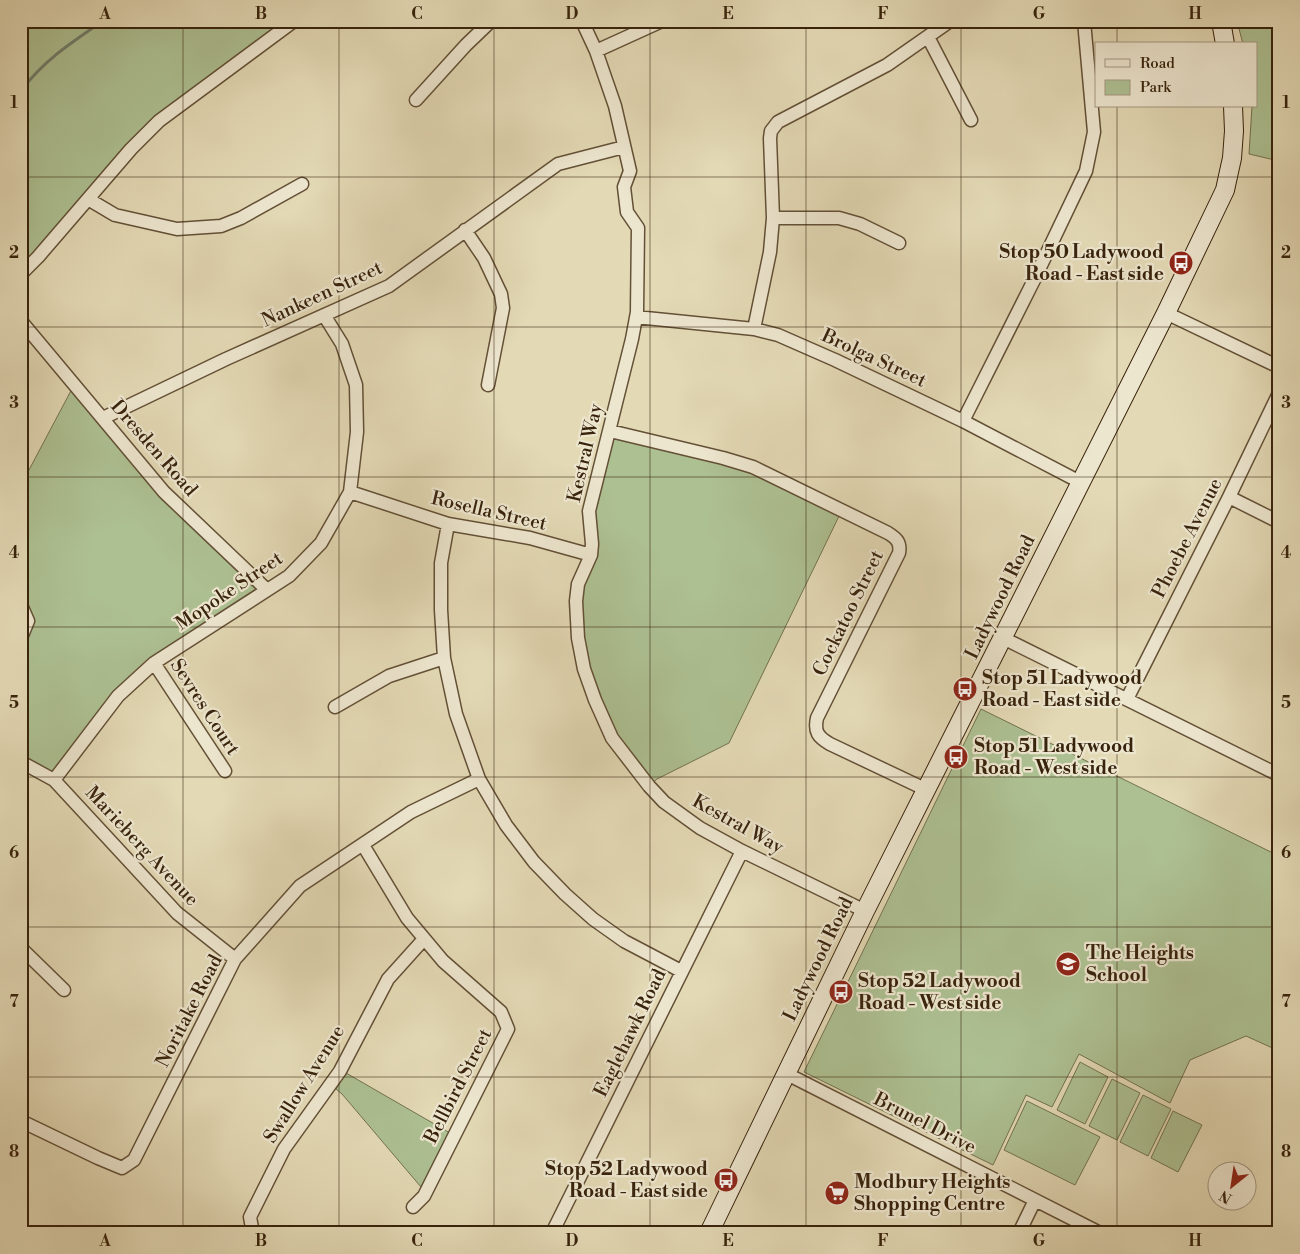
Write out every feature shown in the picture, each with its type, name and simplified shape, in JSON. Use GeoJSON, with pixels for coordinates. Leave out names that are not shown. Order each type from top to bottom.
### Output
{"type":"FeatureCollection","features":[{"type":"Feature","properties":{"kind":"street"},"geometry":{"type":"LineString","coordinates":[[21,274],[159,120],[294,21]]}},
{"type":"Feature","properties":{"kind":"street"},"geometry":{"type":"LineString","coordinates":[[416,100],[466,45],[491,21]]}},
{"type":"Feature","properties":{"kind":"street","name":"Kestral Way"},"geometry":{"type":"LineString","coordinates":[[582,21],[596,51],[615,106],[630,171],[624,187],[627,212],[638,228],[636,317],[589,512],[592,544],[591,555],[578,584],[578,638],[584,669],[612,738],[649,786],[664,802],[700,828],[865,911]]}},
{"type":"Feature","properties":{"kind":"street"},"geometry":{"type":"LineString","coordinates":[[596,51],[662,21]]}},
{"type":"Feature","properties":{"kind":"street"},"geometry":{"type":"LineString","coordinates":[[754,329],[770,252],[773,218],[770,138],[772,130],[778,122],[887,65],[950,21]]}},
{"type":"Feature","properties":{"kind":"street"},"geometry":{"type":"LineString","coordinates":[[963,422],[1086,171],[1094,132],[1084,21]]}},
{"type":"Feature","properties":{"kind":"street"},"geometry":{"type":"LineString","coordinates":[[1221,21],[1225,42]]}},
{"type":"Feature","properties":{"kind":"street"},"geometry":{"type":"LineString","coordinates":[[928,37],[970,120]]}},
{"type":"Feature","properties":{"kind":"street","name":"Ladywood Road"},"geometry":{"type":"LineString","coordinates":[[709,1233],[865,911],[1166,313],[1225,190],[1234,131],[1234,108]]}},
{"type":"Feature","properties":{"kind":"street","name":"Nankeen Street"},"geometry":{"type":"LineString","coordinates":[[103,418],[226,359],[390,286],[558,164],[624,147]]}},
{"type":"Feature","properties":{"kind":"street"},"geometry":{"type":"LineString","coordinates":[[88,199],[115,215],[177,229],[221,226],[241,218],[302,184]]}},
{"type":"Feature","properties":{"kind":"street"},"geometry":{"type":"LineString","coordinates":[[773,218],[839,218],[860,224],[899,243]]}},
{"type":"Feature","properties":{"kind":"street"},"geometry":{"type":"LineString","coordinates":[[465,230],[484,258],[501,294],[503,308],[488,385]]}},
{"type":"Feature","properties":{"kind":"street"},"geometry":{"type":"LineString","coordinates":[[1166,313],[1279,367]]}},
{"type":"Feature","properties":{"kind":"street","name":"Mopoke Street"},"geometry":{"type":"LineString","coordinates":[[54,780],[118,696],[154,663],[289,576],[321,543],[350,492],[357,432],[356,385],[342,344],[324,315]]}},
{"type":"Feature","properties":{"kind":"street","name":"Brolga Street"},"geometry":{"type":"LineString","coordinates":[[636,317],[754,329],[797,342],[963,422],[1080,482]]}},
{"type":"Feature","properties":{"kind":"street","name":"Dresden Road"},"geometry":{"type":"LineString","coordinates":[[21,321],[164,492],[267,590]]}},
{"type":"Feature","properties":{"kind":"street","name":"Phoebe Avenue"},"geometry":{"type":"LineString","coordinates":[[1127,700],[1279,393]]}},
{"type":"Feature","properties":{"kind":"street","name":"Cockatoo Street"},"geometry":{"type":"LineString","coordinates":[[610,431],[753,467],[897,539],[900,547],[899,553],[817,718],[815,726],[816,734],[821,739],[927,790]]}},
{"type":"Feature","properties":{"kind":"street","name":"Rosella Street"},"geometry":{"type":"LineString","coordinates":[[350,492],[448,524],[530,538],[591,555]]}},
{"type":"Feature","properties":{"kind":"street"},"geometry":{"type":"LineString","coordinates":[[1229,497],[1279,522]]}},
{"type":"Feature","properties":{"kind":"street"},"geometry":{"type":"LineString","coordinates":[[448,524],[441,563],[444,658],[456,714],[479,779],[506,825],[534,862],[565,894],[624,941],[681,971]]}},
{"type":"Feature","properties":{"kind":"street"},"geometry":{"type":"LineString","coordinates":[[21,605],[28,621],[21,638]]}},
{"type":"Feature","properties":{"kind":"street"},"geometry":{"type":"LineString","coordinates":[[1003,638],[1279,776]]}},
{"type":"Feature","properties":{"kind":"street"},"geometry":{"type":"LineString","coordinates":[[335,707],[389,676],[444,658]]}},
{"type":"Feature","properties":{"kind":"street","name":"Sevres Court"},"geometry":{"type":"LineString","coordinates":[[154,663],[225,771]]}},
{"type":"Feature","properties":{"kind":"street","name":"Marieberg Avenue"},"geometry":{"type":"LineString","coordinates":[[21,762],[54,780],[177,913],[235,959]]}},
{"type":"Feature","properties":{"kind":"street","name":"Noritake Road"},"geometry":{"type":"LineString","coordinates":[[21,1121],[122,1168],[134,1160],[235,959],[300,886],[411,812],[479,779]]}},
{"type":"Feature","properties":{"kind":"street","name":"Bellbird Street"},"geometry":{"type":"LineString","coordinates":[[363,845],[407,918],[443,961],[501,1012],[508,1030],[424,1196],[413,1207]]}},
{"type":"Feature","properties":{"kind":"street","name":"Eaglehawk Road"},"geometry":{"type":"LineString","coordinates":[[552,1233],[742,850]]}},
{"type":"Feature","properties":{"kind":"street","name":"Swallow Avenue"},"geometry":{"type":"LineString","coordinates":[[255,1233],[250,1217],[284,1149],[340,1071],[388,979],[424,939]]}},
{"type":"Feature","properties":{"kind":"street"},"geometry":{"type":"LineString","coordinates":[[21,948],[64,990]]}},
{"type":"Feature","properties":{"kind":"street","name":"Brunel Drive"},"geometry":{"type":"LineString","coordinates":[[787,1074],[1100,1233]]}},
{"type":"Feature","properties":{"kind":"street"},"geometry":{"type":"LineString","coordinates":[[1019,1233],[1035,1200]]}},
{"type":"Feature","properties":{"kind":"green space"},"geometry":{"type":"Polygon","coordinates":[[[21,21],[294,21],[159,121],[21,274],[21,21]]]}},
{"type":"Feature","properties":{"kind":"green space"},"geometry":{"type":"Polygon","coordinates":[[[1237,21],[1279,21],[1279,161],[1249,154],[1252,108],[1258,108],[1258,42],[1242,42],[1237,21]]]}},
{"type":"Feature","properties":{"kind":"green space"},"geometry":{"type":"Polygon","coordinates":[[[74,385],[164,492],[267,590],[154,663],[54,780],[21,762],[21,485],[74,385]]]}},
{"type":"Feature","properties":{"kind":"green space"},"geometry":{"type":"Polygon","coordinates":[[[610,431],[723,458],[842,510],[729,743],[657,779],[649,786],[595,700],[576,601],[610,431]]]}},
{"type":"Feature","properties":{"kind":"green space","name":"The Heights School"},"geometry":{"type":"Polygon","coordinates":[[[981,709],[1279,856],[1279,1051],[1246,1036],[1190,1060],[1170,1103],[1079,1054],[1052,1107],[1026,1095],[993,1165],[804,1072],[981,709]]]}},
{"type":"Feature","properties":{"kind":"green space"},"geometry":{"type":"Polygon","coordinates":[[[1080,1062],[1108,1077],[1085,1124],[1057,1110],[1080,1062]]]}},
{"type":"Feature","properties":{"kind":"green space"},"geometry":{"type":"Polygon","coordinates":[[[346,1073],[450,1133],[421,1187],[336,1089],[346,1073]]]}},
{"type":"Feature","properties":{"kind":"green space"},"geometry":{"type":"Polygon","coordinates":[[[1112,1079],[1140,1093],[1117,1140],[1089,1126],[1112,1079]]]}},
{"type":"Feature","properties":{"kind":"green space"},"geometry":{"type":"Polygon","coordinates":[[[1143,1095],[1171,1109],[1148,1156],[1120,1142],[1143,1095]]]}},
{"type":"Feature","properties":{"kind":"green space"},"geometry":{"type":"Polygon","coordinates":[[[1027,1101],[1100,1137],[1075,1185],[1004,1150],[1027,1101]]]}},
{"type":"Feature","properties":{"kind":"green space"},"geometry":{"type":"Polygon","coordinates":[[[1173,1111],[1202,1125],[1178,1172],[1151,1158],[1173,1111]]]}},
{"type":"Feature","properties":{"kind":"waterway"},"geometry":{"type":"LineString","coordinates":[[21,91],[48,61],[103,21]]}},
{"type":"Feature","properties":{"kind":"place","name":"Stop 50 Ladywood Road - East side"},"geometry":{"type":"Point","coordinates":[1181,263]}},
{"type":"Feature","properties":{"kind":"place","name":"Stop 51 Ladywood Road - East side"},"geometry":{"type":"Point","coordinates":[965,689]}},
{"type":"Feature","properties":{"kind":"place","name":"Stop 51 Ladywood Road - West side"},"geometry":{"type":"Point","coordinates":[956,757]}},
{"type":"Feature","properties":{"kind":"place","name":"The Heights School"},"geometry":{"type":"Point","coordinates":[1068,964]}},
{"type":"Feature","properties":{"kind":"place","name":"Stop 52 Ladywood Road - West side"},"geometry":{"type":"Point","coordinates":[841,992]}},
{"type":"Feature","properties":{"kind":"place","name":"Stop 52 Ladywood Road - East side"},"geometry":{"type":"Point","coordinates":[726,1180]}},
{"type":"Feature","properties":{"kind":"place","name":"Modbury Heights Shopping Centre"},"geometry":{"type":"Point","coordinates":[837,1193]}}]}
